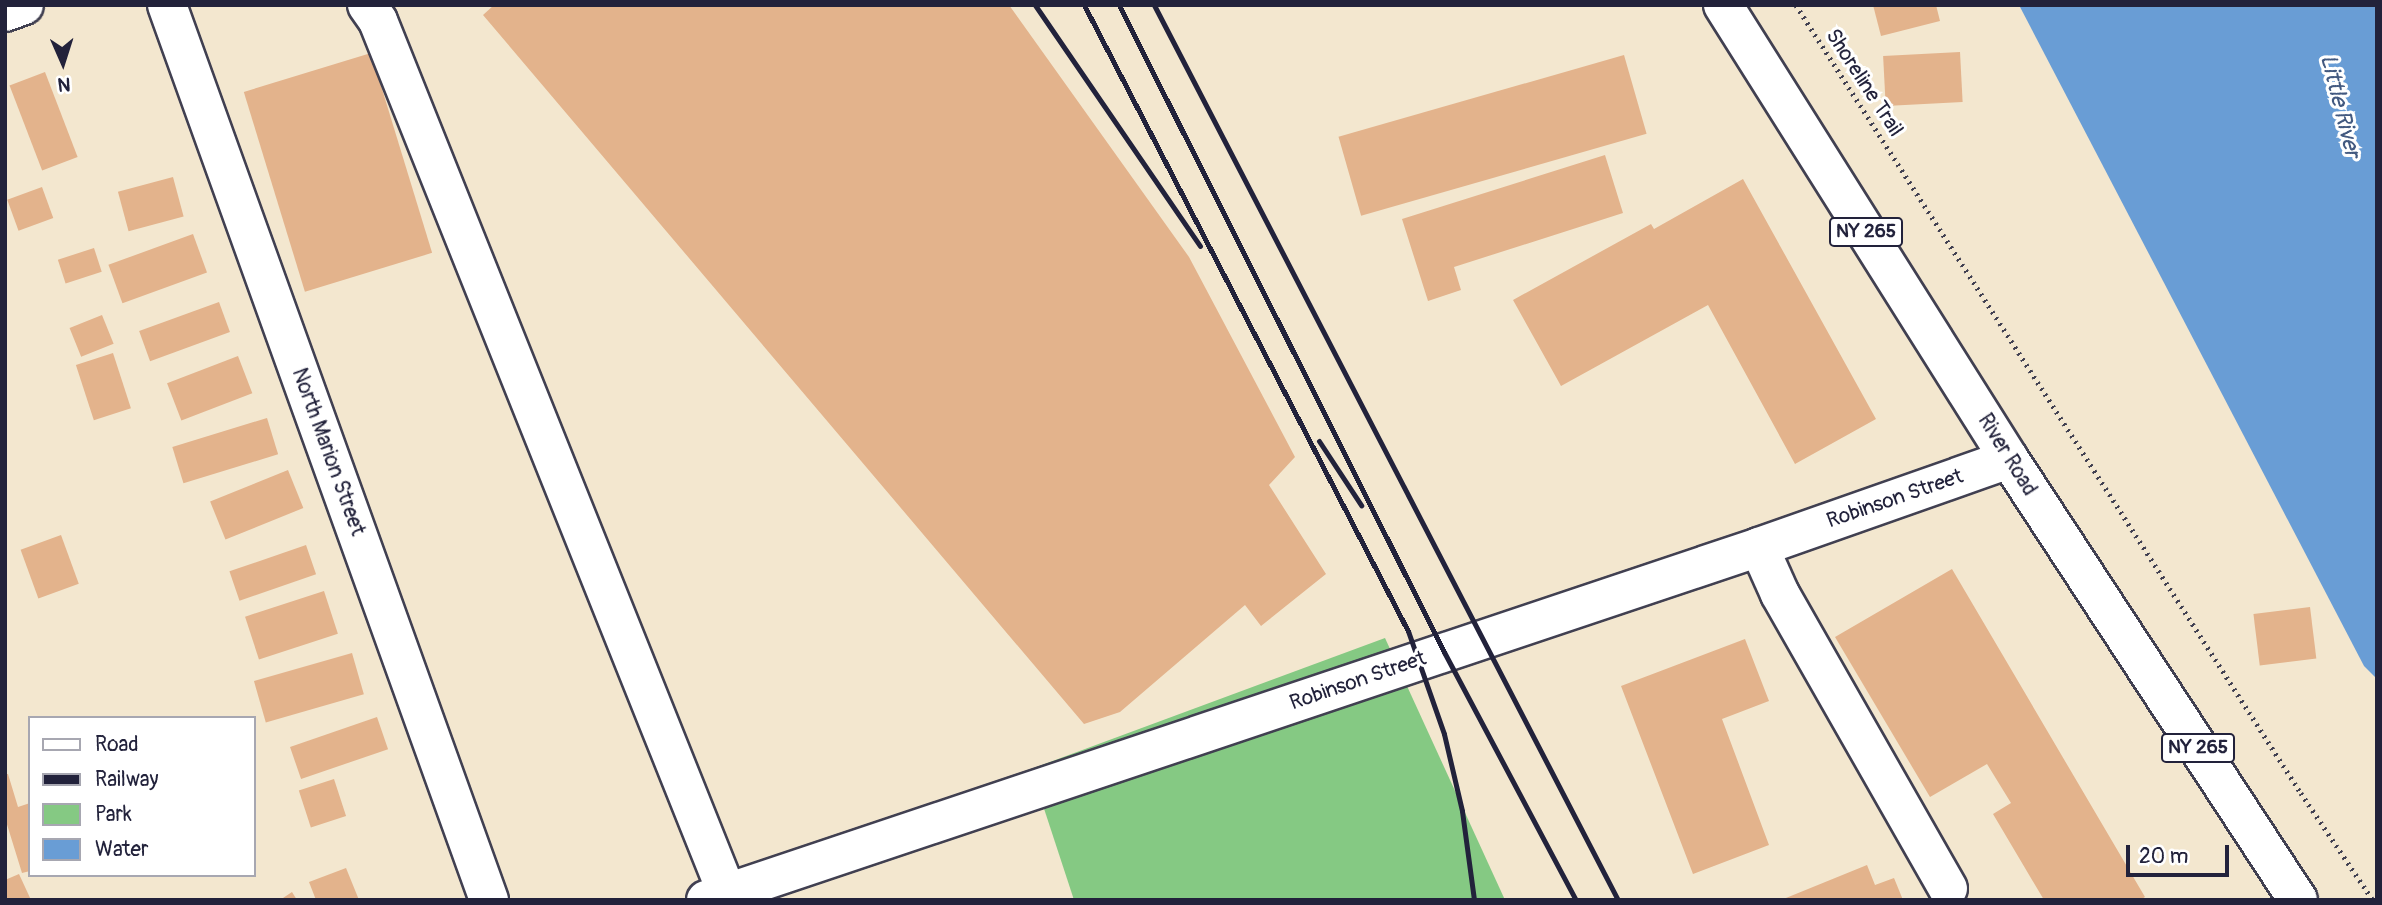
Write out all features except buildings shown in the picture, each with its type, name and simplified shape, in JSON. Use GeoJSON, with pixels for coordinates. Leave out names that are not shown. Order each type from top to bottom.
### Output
{"type":"FeatureCollection","features":[{"type":"Feature","properties":{"kind":"street"},"geometry":{"type":"LineString","coordinates":[[5,12],[24,5]]}},
{"type":"Feature","properties":{"kind":"street","name":"North Marion Street"},"geometry":{"type":"LineString","coordinates":[[167,5],[489,900]]}},
{"type":"Feature","properties":{"kind":"street"},"geometry":{"type":"LineString","coordinates":[[367,5],[378,21],[717,896]]}},
{"type":"Feature","properties":{"kind":"street","name":"River Road"},"geometry":{"type":"LineString","coordinates":[[1723,5],[2009,459],[2298,900]]}},
{"type":"Feature","properties":{"kind":"street","name":"Robinson Street"},"geometry":{"type":"LineString","coordinates":[[717,896],[1759,547],[2009,459]]}},
{"type":"Feature","properties":{"kind":"street"},"geometry":{"type":"LineString","coordinates":[[1759,547],[1780,594],[1948,889]]}},
{"type":"Feature","properties":{"kind":"path","name":"Shoreline Trail"},"geometry":{"type":"LineString","coordinates":[[1796,5],[2301,793],[2373,900]]}},
{"type":"Feature","properties":{"kind":"green space"},"geometry":{"type":"Polygon","coordinates":[[[1385,638],[1505,900],[1074,900],[1031,769],[1385,638]]]}},
{"type":"Feature","properties":{"kind":"water","name":"Little River"},"geometry":{"type":"Polygon","coordinates":[[[2019,5],[2377,5],[2377,679],[2364,666],[2019,5]]]}},
{"type":"Feature","properties":{"kind":"railway"},"geometry":{"type":"LineString","coordinates":[[1035,5],[1200,246]]}},
{"type":"Feature","properties":{"kind":"railway"},"geometry":{"type":"LineString","coordinates":[[1084,5],[1408,631],[1444,734],[1462,811],[1474,900]]}},
{"type":"Feature","properties":{"kind":"railway"},"geometry":{"type":"LineString","coordinates":[[1119,5],[1444,652],[1576,900]]}},
{"type":"Feature","properties":{"kind":"railway"},"geometry":{"type":"LineString","coordinates":[[1154,5],[1618,900]]}},
{"type":"Feature","properties":{"kind":"railway"},"geometry":{"type":"LineString","coordinates":[[1319,441],[1361,505]]}}]}
